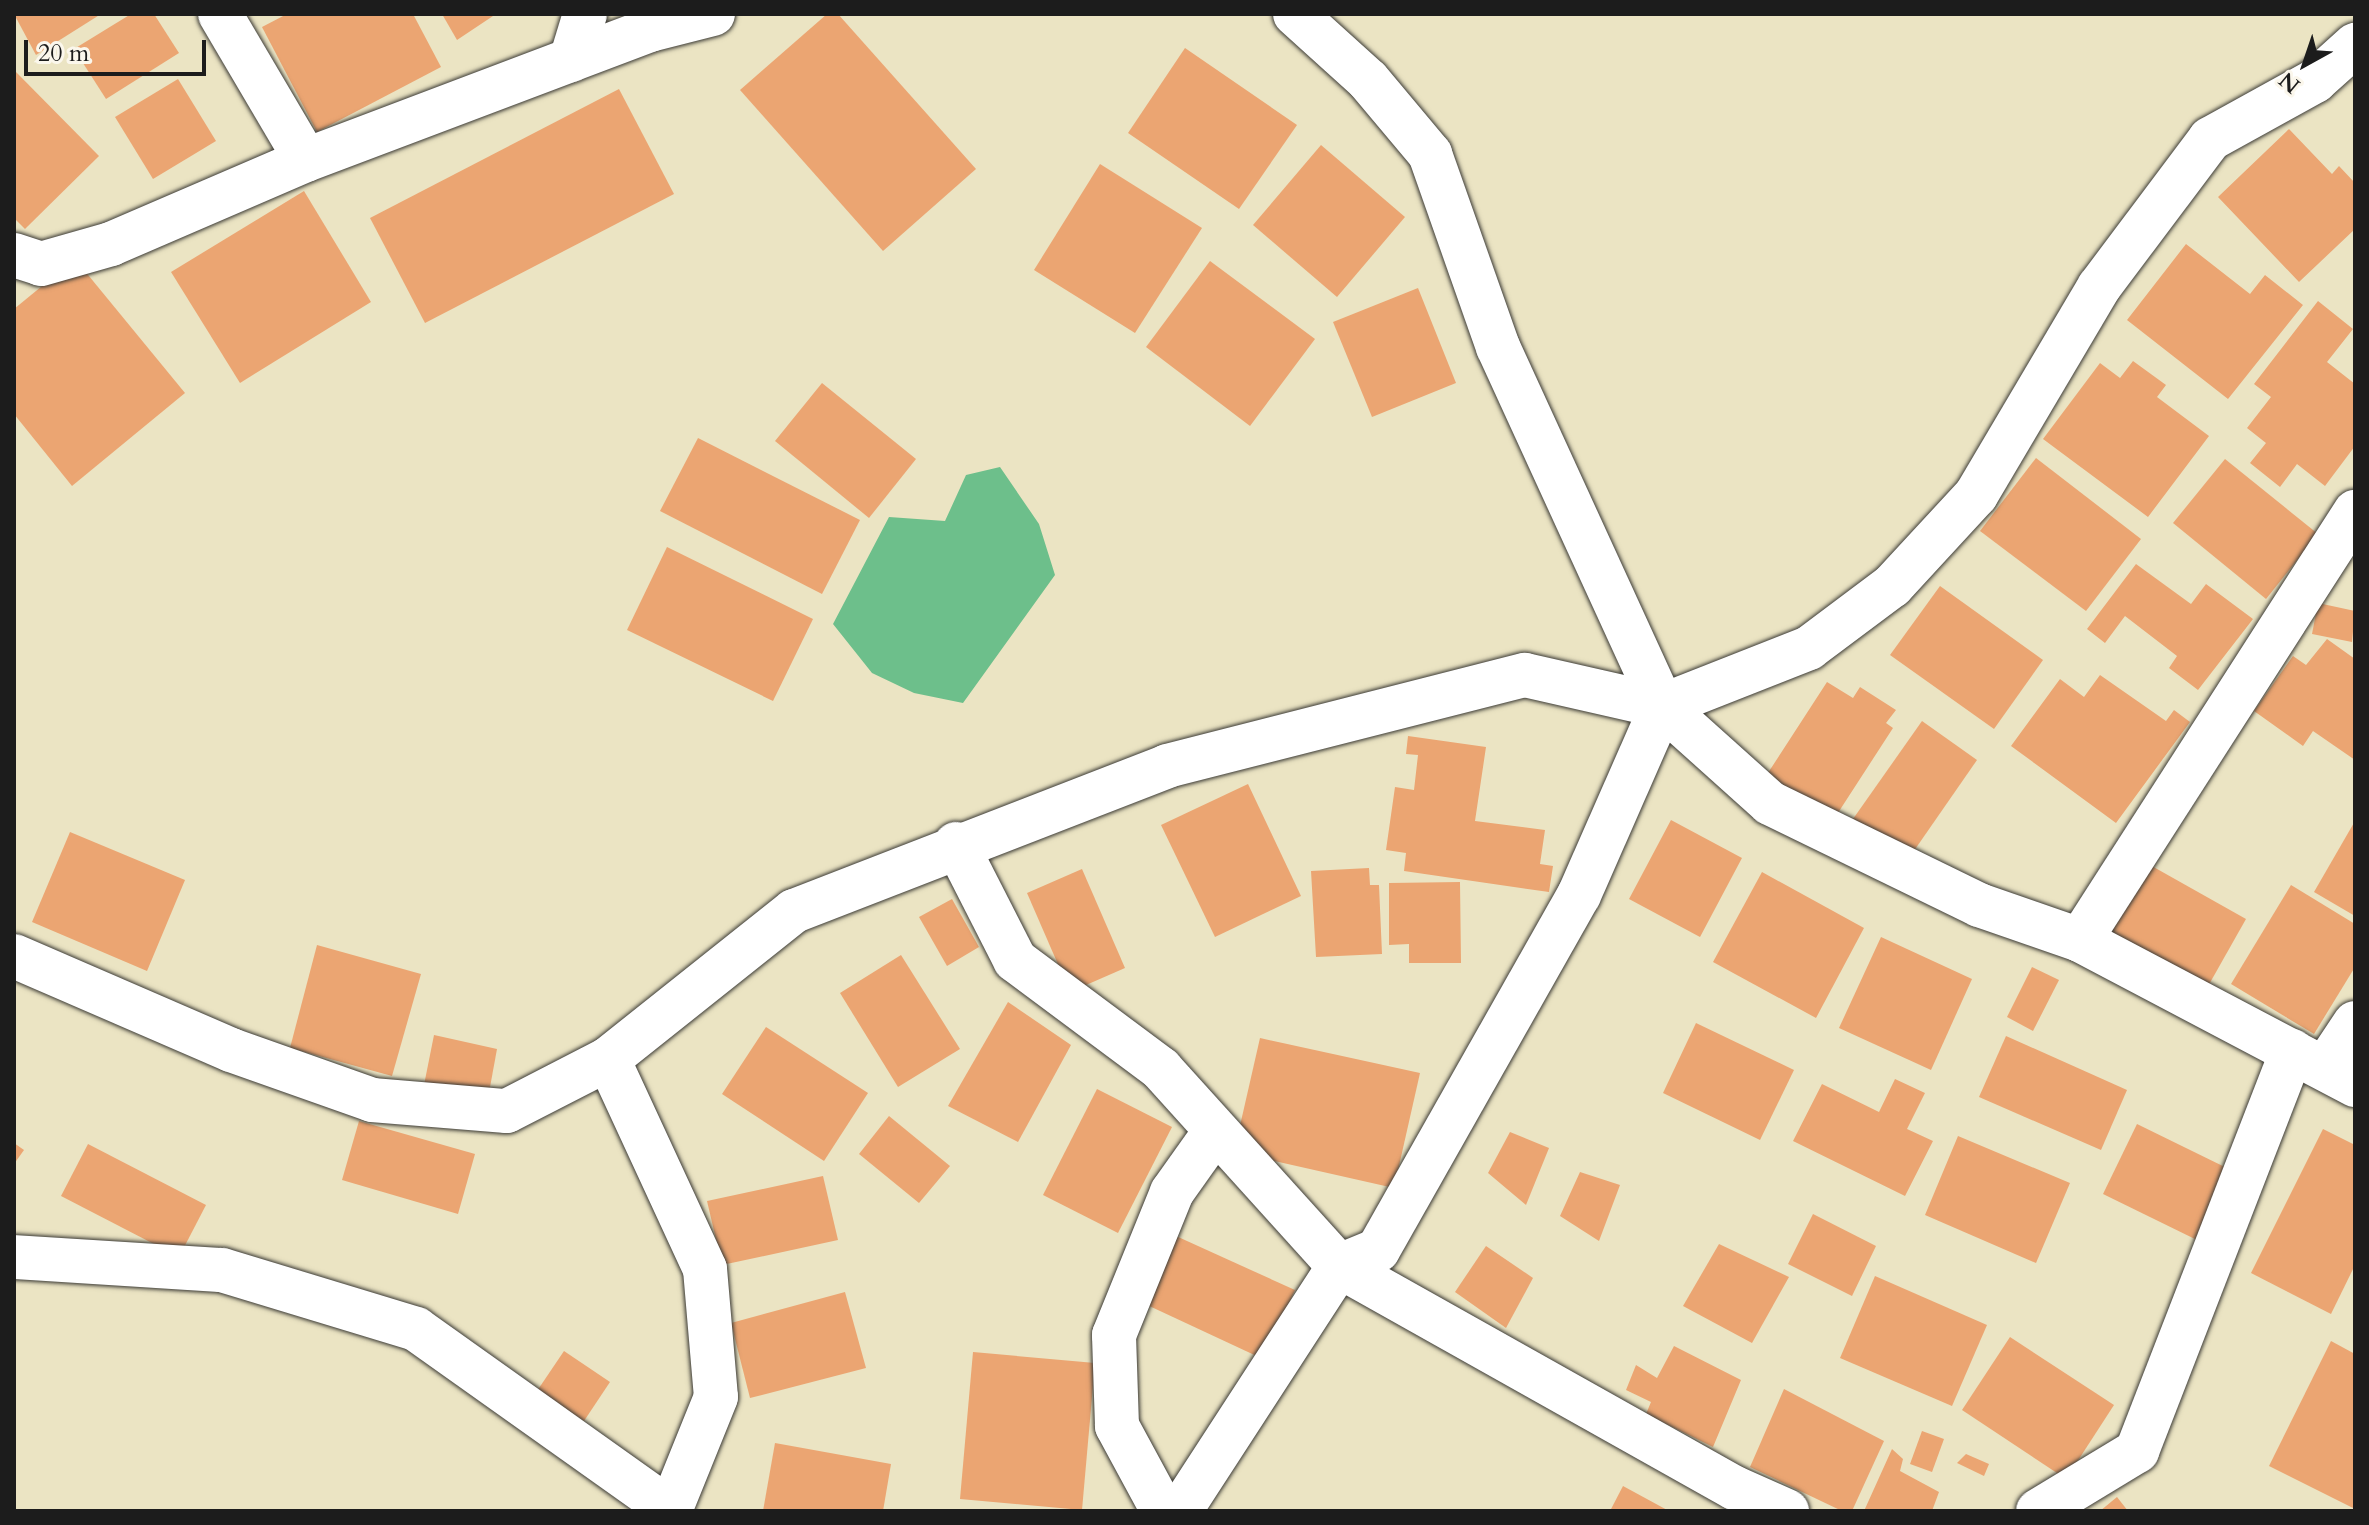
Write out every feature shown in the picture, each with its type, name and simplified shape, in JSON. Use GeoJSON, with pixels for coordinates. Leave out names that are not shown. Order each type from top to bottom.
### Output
{"type":"FeatureCollection","features":[{"type":"Feature","properties":{"kind":"street"},"geometry":{"type":"LineString","coordinates":[[220,14],[306,160]]}},
{"type":"Feature","properties":{"kind":"street"},"geometry":{"type":"LineString","coordinates":[[571,60],[585,14]]}},
{"type":"Feature","properties":{"kind":"street"},"geometry":{"type":"LineString","coordinates":[[14,255],[41,264],[111,244],[306,160],[571,60],[713,14]]}},
{"type":"Feature","properties":{"kind":"street"},"geometry":{"type":"LineString","coordinates":[[1295,14],[1368,80],[1430,154],[1498,347],[1662,706],[1770,803],[1979,905],[2080,940],[2324,1068]]}},
{"type":"Feature","properties":{"kind":"street"},"geometry":{"type":"LineString","coordinates":[[14,956],[231,1050],[372,1100],[507,1111],[608,1059],[794,911],[956,844],[1167,766],[1525,675],[1662,706],[1809,648],[1892,586],[1976,495],[2099,287],[2210,139],[2315,81],[2355,45]]}},
{"type":"Feature","properties":{"kind":"street"},"geometry":{"type":"LineString","coordinates":[[2080,940],[2355,512]]}},
{"type":"Feature","properties":{"kind":"street"},"geometry":{"type":"LineString","coordinates":[[1180,1511],[1339,1266],[1378,1250],[1579,895],[1662,706]]}},
{"type":"Feature","properties":{"kind":"street"},"geometry":{"type":"LineString","coordinates":[[956,844],[1015,960],[1161,1069],[1214,1133],[1339,1266],[1735,1488],[1787,1511]]}},
{"type":"Feature","properties":{"kind":"street"},"geometry":{"type":"LineString","coordinates":[[2038,1511],[2137,1451],[2324,1068],[2355,1023]]}},
{"type":"Feature","properties":{"kind":"street"},"geometry":{"type":"LineString","coordinates":[[14,1257],[222,1270],[416,1329],[670,1510],[716,1397],[705,1269],[608,1059]]}},
{"type":"Feature","properties":{"kind":"street"},"geometry":{"type":"LineString","coordinates":[[1163,1511],[1117,1426],[1114,1335],[1172,1192],[1214,1133]]}},
{"type":"Feature","properties":{"kind":"green space"},"geometry":{"type":"Polygon","coordinates":[[[1000,467],[1039,524],[1055,575],[963,703],[914,693],[872,673],[833,624],[889,517],[945,521],[966,475],[1000,467]]]}},
{"type":"Feature","properties":{"kind":"building"},"geometry":{"type":"Polygon","coordinates":[[[14,14],[101,14],[36,55],[14,14]]]}},
{"type":"Feature","properties":{"kind":"building"},"geometry":{"type":"Polygon","coordinates":[[[131,14],[154,14],[179,53],[106,99],[74,49],[131,14]]]}},
{"type":"Feature","properties":{"kind":"building"},"geometry":{"type":"Polygon","coordinates":[[[287,14],[413,14],[441,67],[317,132],[262,27],[287,14]]]}},
{"type":"Feature","properties":{"kind":"building"},"geometry":{"type":"Polygon","coordinates":[[[442,14],[496,14],[457,40],[442,14]]]}},
{"type":"Feature","properties":{"kind":"building"},"geometry":{"type":"Polygon","coordinates":[[[827,14],[838,14],[976,169],[883,251],[740,90],[827,14]]]}},
{"type":"Feature","properties":{"kind":"building"},"geometry":{"type":"Polygon","coordinates":[[[1185,48],[1297,125],[1239,209],[1128,133],[1185,48]]]}},
{"type":"Feature","properties":{"kind":"building"},"geometry":{"type":"Polygon","coordinates":[[[16,72],[99,156],[25,229],[14,218],[16,72]]]}},
{"type":"Feature","properties":{"kind":"building"},"geometry":{"type":"Polygon","coordinates":[[[178,79],[216,141],[153,179],[115,117],[178,79]]]}},
{"type":"Feature","properties":{"kind":"building"},"geometry":{"type":"Polygon","coordinates":[[[619,89],[674,194],[425,323],[370,218],[619,89]]]}},
{"type":"Feature","properties":{"kind":"building"},"geometry":{"type":"Polygon","coordinates":[[[2289,129],[2332,174],[2339,166],[2355,183],[2355,229],[2299,282],[2218,197],[2289,129]]]}},
{"type":"Feature","properties":{"kind":"building"},"geometry":{"type":"Polygon","coordinates":[[[1321,145],[1405,217],[1337,297],[1253,225],[1321,145]]]}},
{"type":"Feature","properties":{"kind":"building"},"geometry":{"type":"Polygon","coordinates":[[[1100,164],[1202,228],[1135,333],[1034,270],[1100,164]]]}},
{"type":"Feature","properties":{"kind":"building"},"geometry":{"type":"Polygon","coordinates":[[[304,191],[371,302],[240,383],[171,272],[304,191]]]}},
{"type":"Feature","properties":{"kind":"building"},"geometry":{"type":"Polygon","coordinates":[[[2186,244],[2250,294],[2265,275],[2303,305],[2228,399],[2127,320],[2186,244]]]}},
{"type":"Feature","properties":{"kind":"building"},"geometry":{"type":"Polygon","coordinates":[[[75,259],[185,393],[72,486],[14,414],[14,309],[75,259]]]}},
{"type":"Feature","properties":{"kind":"building"},"geometry":{"type":"Polygon","coordinates":[[[1210,261],[1315,339],[1250,426],[1146,347],[1210,261]]]}},
{"type":"Feature","properties":{"kind":"building"},"geometry":{"type":"Polygon","coordinates":[[[1418,288],[1456,383],[1372,417],[1333,322],[1418,288]]]}},
{"type":"Feature","properties":{"kind":"building"},"geometry":{"type":"Polygon","coordinates":[[[2318,301],[2353,329],[2327,362],[2355,384],[2355,446],[2325,486],[2297,464],[2280,487],[2250,463],[2266,443],[2247,428],[2271,397],[2254,384],[2318,301]]]}},
{"type":"Feature","properties":{"kind":"building"},"geometry":{"type":"Polygon","coordinates":[[[2133,361],[2166,385],[2157,397],[2209,436],[2148,517],[2043,439],[2100,363],[2120,378],[2133,361]]]}},
{"type":"Feature","properties":{"kind":"building"},"geometry":{"type":"Polygon","coordinates":[[[822,383],[916,459],[869,518],[775,441],[822,383]]]}},
{"type":"Feature","properties":{"kind":"building"},"geometry":{"type":"Polygon","coordinates":[[[698,438],[860,520],[822,594],[660,511],[698,438]]]}},
{"type":"Feature","properties":{"kind":"building"},"geometry":{"type":"Polygon","coordinates":[[[2036,458],[2141,539],[2086,611],[1980,531],[2036,458]]]}},
{"type":"Feature","properties":{"kind":"building"},"geometry":{"type":"Polygon","coordinates":[[[2225,459],[2318,534],[2266,599],[2173,523],[2225,459]]]}},
{"type":"Feature","properties":{"kind":"building"},"geometry":{"type":"Polygon","coordinates":[[[667,547],[813,619],[773,701],[627,630],[667,547]]]}},
{"type":"Feature","properties":{"kind":"building"},"geometry":{"type":"Polygon","coordinates":[[[2136,564],[2191,604],[2206,584],[2253,619],[2198,690],[2169,668],[2177,656],[2125,616],[2105,643],[2087,629],[2136,564]]]}},
{"type":"Feature","properties":{"kind":"building"},"geometry":{"type":"Polygon","coordinates":[[[1940,586],[2043,660],[1994,729],[1890,655],[1940,586]]]}},
{"type":"Feature","properties":{"kind":"building"},"geometry":{"type":"Polygon","coordinates":[[[2318,603],[2355,611],[2352,642],[2312,634],[2318,603]]]}},
{"type":"Feature","properties":{"kind":"building"},"geometry":{"type":"Polygon","coordinates":[[[2327,639],[2355,659],[2355,760],[2313,731],[2303,746],[2254,711],[2293,656],[2306,665],[2327,639]]]}},
{"type":"Feature","properties":{"kind":"building"},"geometry":{"type":"Polygon","coordinates":[[[2100,675],[2166,721],[2174,710],[2190,722],[2116,823],[2011,746],[2060,679],[2084,697],[2100,675]]]}},
{"type":"Feature","properties":{"kind":"building"},"geometry":{"type":"Polygon","coordinates":[[[1827,682],[1853,698],[1860,687],[1896,710],[1886,723],[1893,728],[1834,819],[1766,776],[1827,682]]]}},
{"type":"Feature","properties":{"kind":"building"},"geometry":{"type":"Polygon","coordinates":[[[1922,721],[1977,760],[1909,858],[1853,819],[1922,721]]]}},
{"type":"Feature","properties":{"kind":"building"},"geometry":{"type":"Polygon","coordinates":[[[1408,736],[1486,747],[1475,821],[1545,830],[1540,864],[1553,866],[1549,892],[1404,871],[1406,853],[1386,850],[1395,787],[1414,790],[1418,755],[1406,754],[1408,736]]]}},
{"type":"Feature","properties":{"kind":"building"},"geometry":{"type":"Polygon","coordinates":[[[1248,784],[1301,896],[1215,937],[1161,825],[1248,784]]]}},
{"type":"Feature","properties":{"kind":"building"},"geometry":{"type":"Polygon","coordinates":[[[1671,820],[1742,858],[1700,937],[1629,899],[1671,820]]]}},
{"type":"Feature","properties":{"kind":"building"},"geometry":{"type":"Polygon","coordinates":[[[2355,821],[2355,916],[2314,892],[2355,821]]]}},
{"type":"Feature","properties":{"kind":"building"},"geometry":{"type":"Polygon","coordinates":[[[70,832],[185,880],[147,971],[32,922],[70,832]]]}},
{"type":"Feature","properties":{"kind":"building"},"geometry":{"type":"Polygon","coordinates":[[[2150,865],[2246,919],[2207,988],[2111,933],[2150,865]]]}},
{"type":"Feature","properties":{"kind":"building"},"geometry":{"type":"Polygon","coordinates":[[[1369,868],[1370,885],[1379,885],[1382,954],[1316,957],[1311,871],[1369,868]]]}},
{"type":"Feature","properties":{"kind":"building"},"geometry":{"type":"Polygon","coordinates":[[[1082,869],[1125,968],[1070,992],[1027,893],[1082,869]]]}},
{"type":"Feature","properties":{"kind":"building"},"geometry":{"type":"Polygon","coordinates":[[[1762,872],[1864,928],[1816,1018],[1713,962],[1762,872]]]}},
{"type":"Feature","properties":{"kind":"building"},"geometry":{"type":"Polygon","coordinates":[[[1460,882],[1461,963],[1409,963],[1409,944],[1389,945],[1389,883],[1460,882]]]}},
{"type":"Feature","properties":{"kind":"building"},"geometry":{"type":"Polygon","coordinates":[[[2291,885],[2355,924],[2355,967],[2314,1034],[2231,984],[2291,885]]]}},
{"type":"Feature","properties":{"kind":"building"},"geometry":{"type":"Polygon","coordinates":[[[952,899],[979,947],[947,966],[919,917],[952,899]]]}},
{"type":"Feature","properties":{"kind":"building"},"geometry":{"type":"Polygon","coordinates":[[[1881,937],[1972,979],[1931,1070],[1839,1028],[1881,937]]]}},
{"type":"Feature","properties":{"kind":"building"},"geometry":{"type":"Polygon","coordinates":[[[317,945],[421,974],[392,1076],[290,1048],[317,945]]]}},
{"type":"Feature","properties":{"kind":"building"},"geometry":{"type":"Polygon","coordinates":[[[901,955],[960,1049],[898,1087],[840,993],[901,955]]]}},
{"type":"Feature","properties":{"kind":"building"},"geometry":{"type":"Polygon","coordinates":[[[2032,967],[2059,980],[2033,1031],[2007,1017],[2032,967]]]}},
{"type":"Feature","properties":{"kind":"building"},"geometry":{"type":"Polygon","coordinates":[[[1008,1002],[1071,1045],[1018,1142],[948,1106],[1008,1002]]]}},
{"type":"Feature","properties":{"kind":"building"},"geometry":{"type":"Polygon","coordinates":[[[1696,1023],[1794,1070],[1760,1140],[1663,1093],[1696,1023]]]}},
{"type":"Feature","properties":{"kind":"building"},"geometry":{"type":"Polygon","coordinates":[[[766,1027],[868,1093],[824,1161],[722,1094],[766,1027]]]}},
{"type":"Feature","properties":{"kind":"building"},"geometry":{"type":"Polygon","coordinates":[[[434,1035],[497,1049],[488,1098],[424,1085],[434,1035]]]}},
{"type":"Feature","properties":{"kind":"building"},"geometry":{"type":"Polygon","coordinates":[[[2006,1036],[2127,1090],[2101,1150],[1979,1097],[2006,1036]]]}},
{"type":"Feature","properties":{"kind":"building"},"geometry":{"type":"Polygon","coordinates":[[[1260,1038],[1420,1073],[1394,1188],[1234,1152],[1260,1038]]]}},
{"type":"Feature","properties":{"kind":"building"},"geometry":{"type":"Polygon","coordinates":[[[1895,1079],[1925,1093],[1907,1129],[1933,1141],[1905,1196],[1793,1141],[1822,1084],[1879,1112],[1895,1079]]]}},
{"type":"Feature","properties":{"kind":"building"},"geometry":{"type":"Polygon","coordinates":[[[1097,1089],[1172,1127],[1118,1233],[1043,1195],[1097,1089]]]}},
{"type":"Feature","properties":{"kind":"building"},"geometry":{"type":"Polygon","coordinates":[[[889,1116],[950,1166],[919,1203],[859,1154],[889,1116]]]}},
{"type":"Feature","properties":{"kind":"building"},"geometry":{"type":"Polygon","coordinates":[[[359,1121],[475,1154],[458,1214],[342,1180],[359,1121]]]}},
{"type":"Feature","properties":{"kind":"building"},"geometry":{"type":"Polygon","coordinates":[[[2137,1124],[2235,1172],[2201,1242],[2103,1194],[2137,1124]]]}},
{"type":"Feature","properties":{"kind":"building"},"geometry":{"type":"Polygon","coordinates":[[[2323,1129],[2355,1145],[2355,1265],[2331,1314],[2251,1273],[2323,1129]]]}},
{"type":"Feature","properties":{"kind":"building"},"geometry":{"type":"Polygon","coordinates":[[[1510,1132],[1549,1148],[1526,1205],[1488,1173],[1510,1132]]]}},
{"type":"Feature","properties":{"kind":"building"},"geometry":{"type":"Polygon","coordinates":[[[1958,1136],[2070,1183],[2036,1263],[1925,1215],[1958,1136]]]}},
{"type":"Feature","properties":{"kind":"building"},"geometry":{"type":"Polygon","coordinates":[[[14,1143],[24,1150],[14,1164],[14,1143]]]}},
{"type":"Feature","properties":{"kind":"building"},"geometry":{"type":"Polygon","coordinates":[[[88,1144],[206,1205],[179,1257],[61,1196],[88,1144]]]}},
{"type":"Feature","properties":{"kind":"building"},"geometry":{"type":"Polygon","coordinates":[[[1580,1172],[1620,1185],[1599,1241],[1560,1216],[1580,1172]]]}},
{"type":"Feature","properties":{"kind":"building"},"geometry":{"type":"Polygon","coordinates":[[[823,1176],[838,1240],[722,1265],[707,1201],[823,1176]]]}},
{"type":"Feature","properties":{"kind":"building"},"geometry":{"type":"Polygon","coordinates":[[[1813,1214],[1876,1246],[1852,1296],[1788,1264],[1813,1214]]]}},
{"type":"Feature","properties":{"kind":"building"},"geometry":{"type":"Polygon","coordinates":[[[1176,1236],[1295,1290],[1263,1359],[1145,1304],[1176,1236]]]}},
{"type":"Feature","properties":{"kind":"building"},"geometry":{"type":"Polygon","coordinates":[[[1719,1244],[1789,1277],[1752,1343],[1683,1306],[1719,1244]]]}},
{"type":"Feature","properties":{"kind":"building"},"geometry":{"type":"Polygon","coordinates":[[[1486,1246],[1533,1278],[1506,1328],[1455,1292],[1486,1246]]]}},
{"type":"Feature","properties":{"kind":"building"},"geometry":{"type":"Polygon","coordinates":[[[1875,1276],[1987,1325],[1952,1406],[1840,1358],[1875,1276]]]}},
{"type":"Feature","properties":{"kind":"building"},"geometry":{"type":"Polygon","coordinates":[[[845,1292],[866,1368],[750,1398],[731,1323],[845,1292]]]}},
{"type":"Feature","properties":{"kind":"building"},"geometry":{"type":"Polygon","coordinates":[[[2010,1337],[2114,1405],[2066,1479],[1962,1410],[2010,1337]]]}},
{"type":"Feature","properties":{"kind":"building"},"geometry":{"type":"Polygon","coordinates":[[[2331,1341],[2355,1354],[2355,1509],[2269,1466],[2331,1341]]]}},
{"type":"Feature","properties":{"kind":"building"},"geometry":{"type":"Polygon","coordinates":[[[1674,1346],[1741,1380],[1713,1447],[1646,1414],[1651,1402],[1626,1390],[1636,1365],[1657,1378],[1674,1346]]]}},
{"type":"Feature","properties":{"kind":"building"},"geometry":{"type":"Polygon","coordinates":[[[564,1351],[610,1382],[584,1421],[537,1391],[564,1351]]]}},
{"type":"Feature","properties":{"kind":"building"},"geometry":{"type":"Polygon","coordinates":[[[973,1352],[1095,1363],[1082,1510],[960,1499],[973,1352]]]}},
{"type":"Feature","properties":{"kind":"building"},"geometry":{"type":"Polygon","coordinates":[[[1784,1389],[1884,1441],[1852,1511],[1842,1511],[1750,1467],[1784,1389]]]}},
{"type":"Feature","properties":{"kind":"building"},"geometry":{"type":"Polygon","coordinates":[[[1922,1431],[1944,1439],[1932,1472],[1910,1464],[1922,1431]]]}},
{"type":"Feature","properties":{"kind":"building"},"geometry":{"type":"Polygon","coordinates":[[[775,1443],[891,1464],[883,1511],[763,1511],[775,1443]]]}},
{"type":"Feature","properties":{"kind":"building"},"geometry":{"type":"Polygon","coordinates":[[[1892,1449],[1903,1459],[1900,1471],[1939,1492],[1932,1511],[1864,1511],[1892,1449]]]}},
{"type":"Feature","properties":{"kind":"building"},"geometry":{"type":"Polygon","coordinates":[[[1966,1454],[1989,1464],[1984,1476],[1957,1463],[1966,1454]]]}},
{"type":"Feature","properties":{"kind":"building"},"geometry":{"type":"Polygon","coordinates":[[[1623,1486],[1669,1511],[1610,1511],[1623,1486]]]}},
{"type":"Feature","properties":{"kind":"building"},"geometry":{"type":"Polygon","coordinates":[[[2117,1497],[2128,1511],[2100,1511],[2117,1497]]]}}]}
